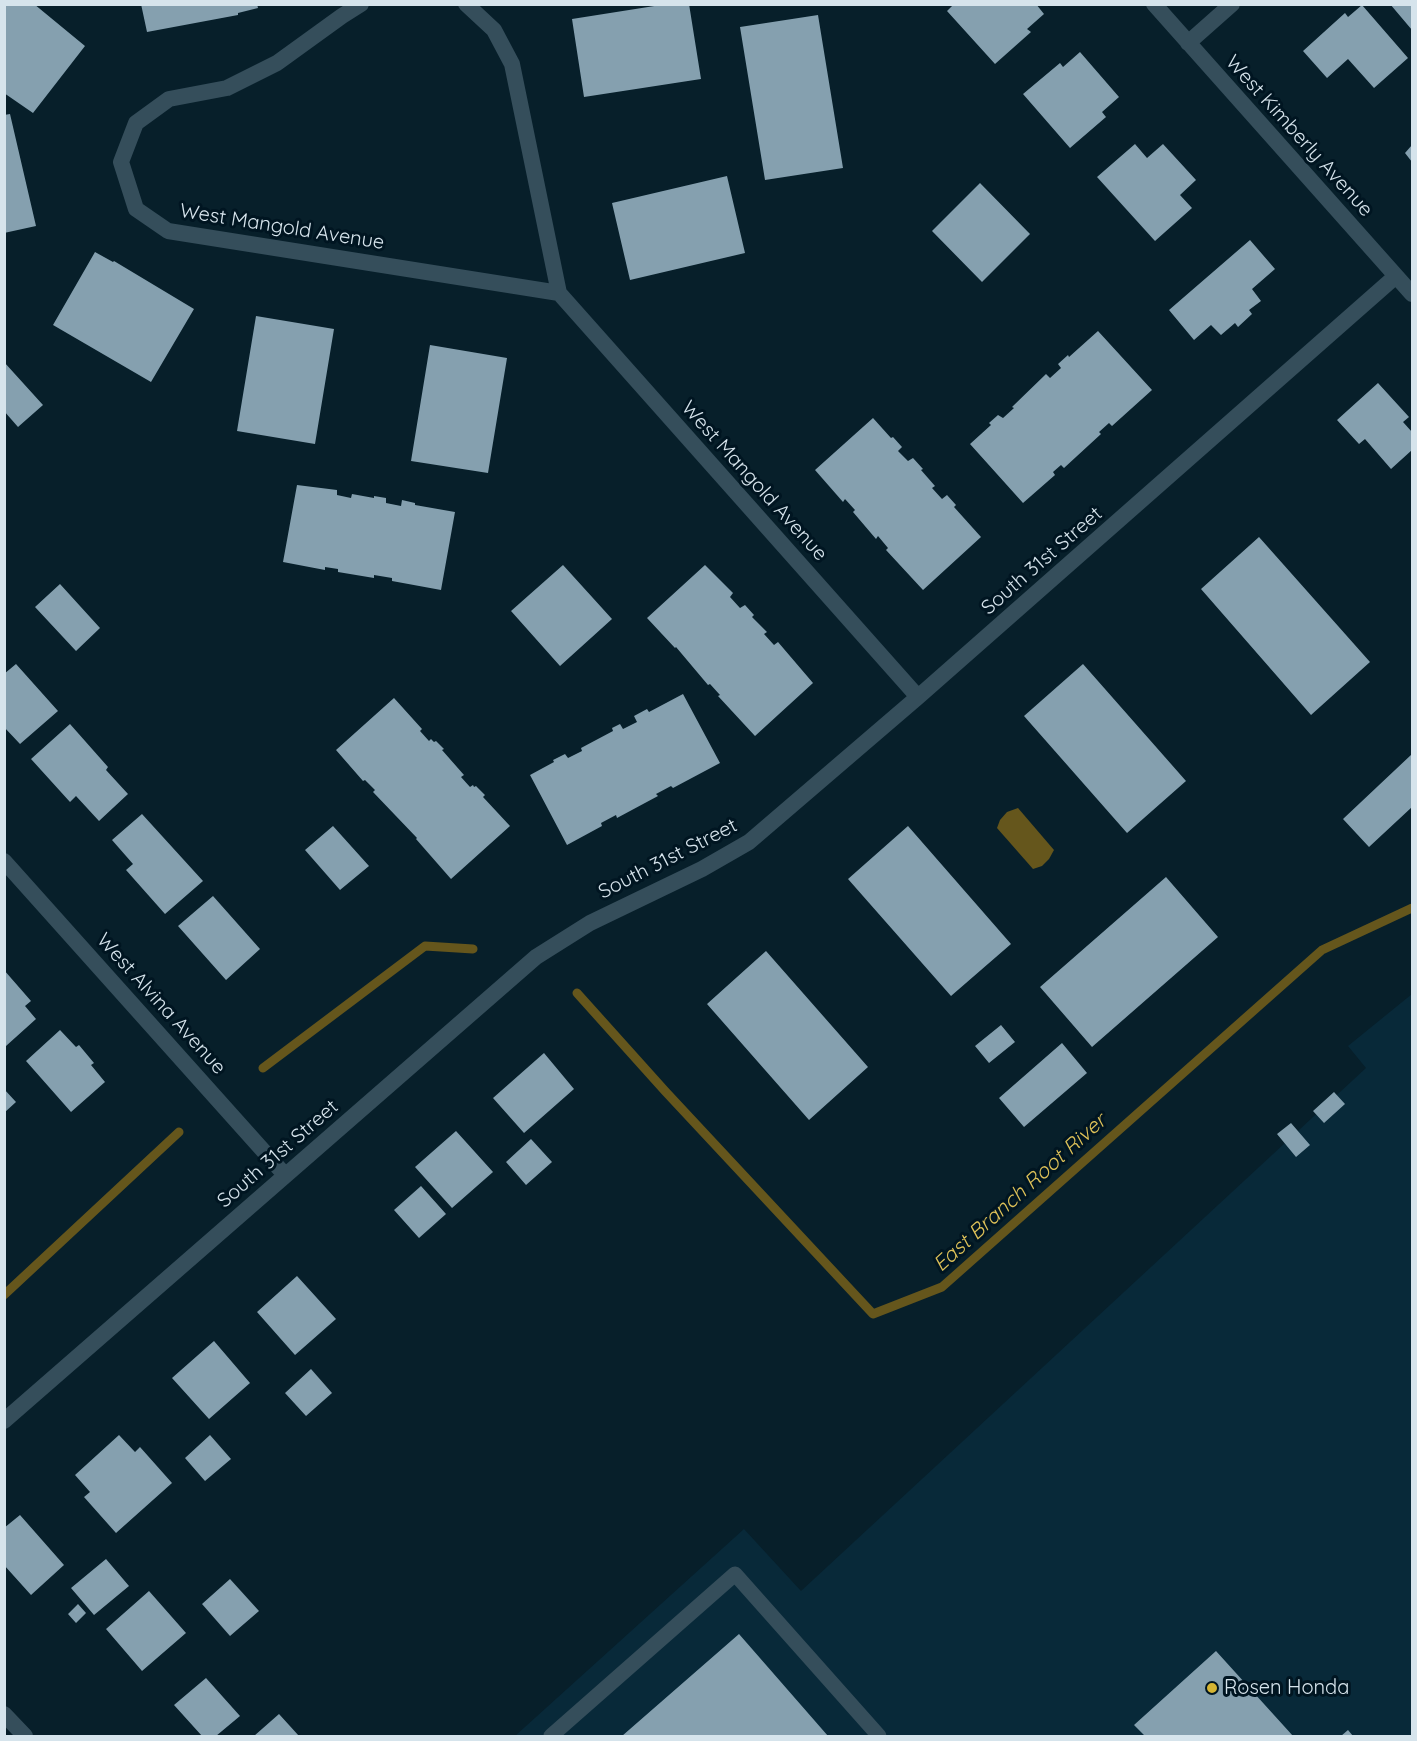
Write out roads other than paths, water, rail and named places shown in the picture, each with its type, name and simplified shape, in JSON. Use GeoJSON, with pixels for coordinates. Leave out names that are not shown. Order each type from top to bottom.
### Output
{"type":"FeatureCollection","features":[{"type":"Feature","properties":{"kind":"street","name":"West Mangold Avenue"},"geometry":{"type":"LineString","coordinates":[[361,4],[277,63],[227,88],[169,99],[136,123],[121,162],[136,209],[168,231],[559,293],[918,697]]}},
{"type":"Feature","properties":{"kind":"street"},"geometry":{"type":"LineString","coordinates":[[466,4],[494,30],[512,64],[559,293]]}},
{"type":"Feature","properties":{"kind":"street","name":"West Kimberly Avenue"},"geometry":{"type":"LineString","coordinates":[[1154,4],[1413,294]]}},
{"type":"Feature","properties":{"kind":"street"},"geometry":{"type":"LineString","coordinates":[[1188,43],[1232,4]]}},
{"type":"Feature","properties":{"kind":"street","name":"South 31st Street"},"geometry":{"type":"LineString","coordinates":[[4,1421],[536,957],[590,922],[702,869],[749,842],[918,697],[1396,276]]}},
{"type":"Feature","properties":{"kind":"street","name":"West Alvina Avenue"},"geometry":{"type":"LineString","coordinates":[[4,861],[285,1176]]}},
{"type":"Feature","properties":{"kind":"street"},"geometry":{"type":"LineString","coordinates":[[4,1714],[25,1737]]}},
{"type":"Feature","properties":{"kind":"lane"},"geometry":{"type":"LineString","coordinates":[[552,1737],[735,1574],[879,1737]]}},
{"type":"Feature","properties":{"kind":"waterway","name":"East Branch Root River"},"geometry":{"type":"LineString","coordinates":[[577,993],[873,1314],[942,1287],[1322,950],[1412,908]]}},
{"type":"Feature","properties":{"kind":"waterway","name":"East Branch Root River"},"geometry":{"type":"LineString","coordinates":[[263,1068],[425,946],[473,949]]}},
{"type":"Feature","properties":{"kind":"waterway","name":"East Branch Root River"},"geometry":{"type":"LineString","coordinates":[[4,1295],[179,1132]]}},
{"type":"Feature","properties":{"kind":"place","name":"Rosen Honda"},"geometry":{"type":"Point","coordinates":[1212,1688]}}]}
